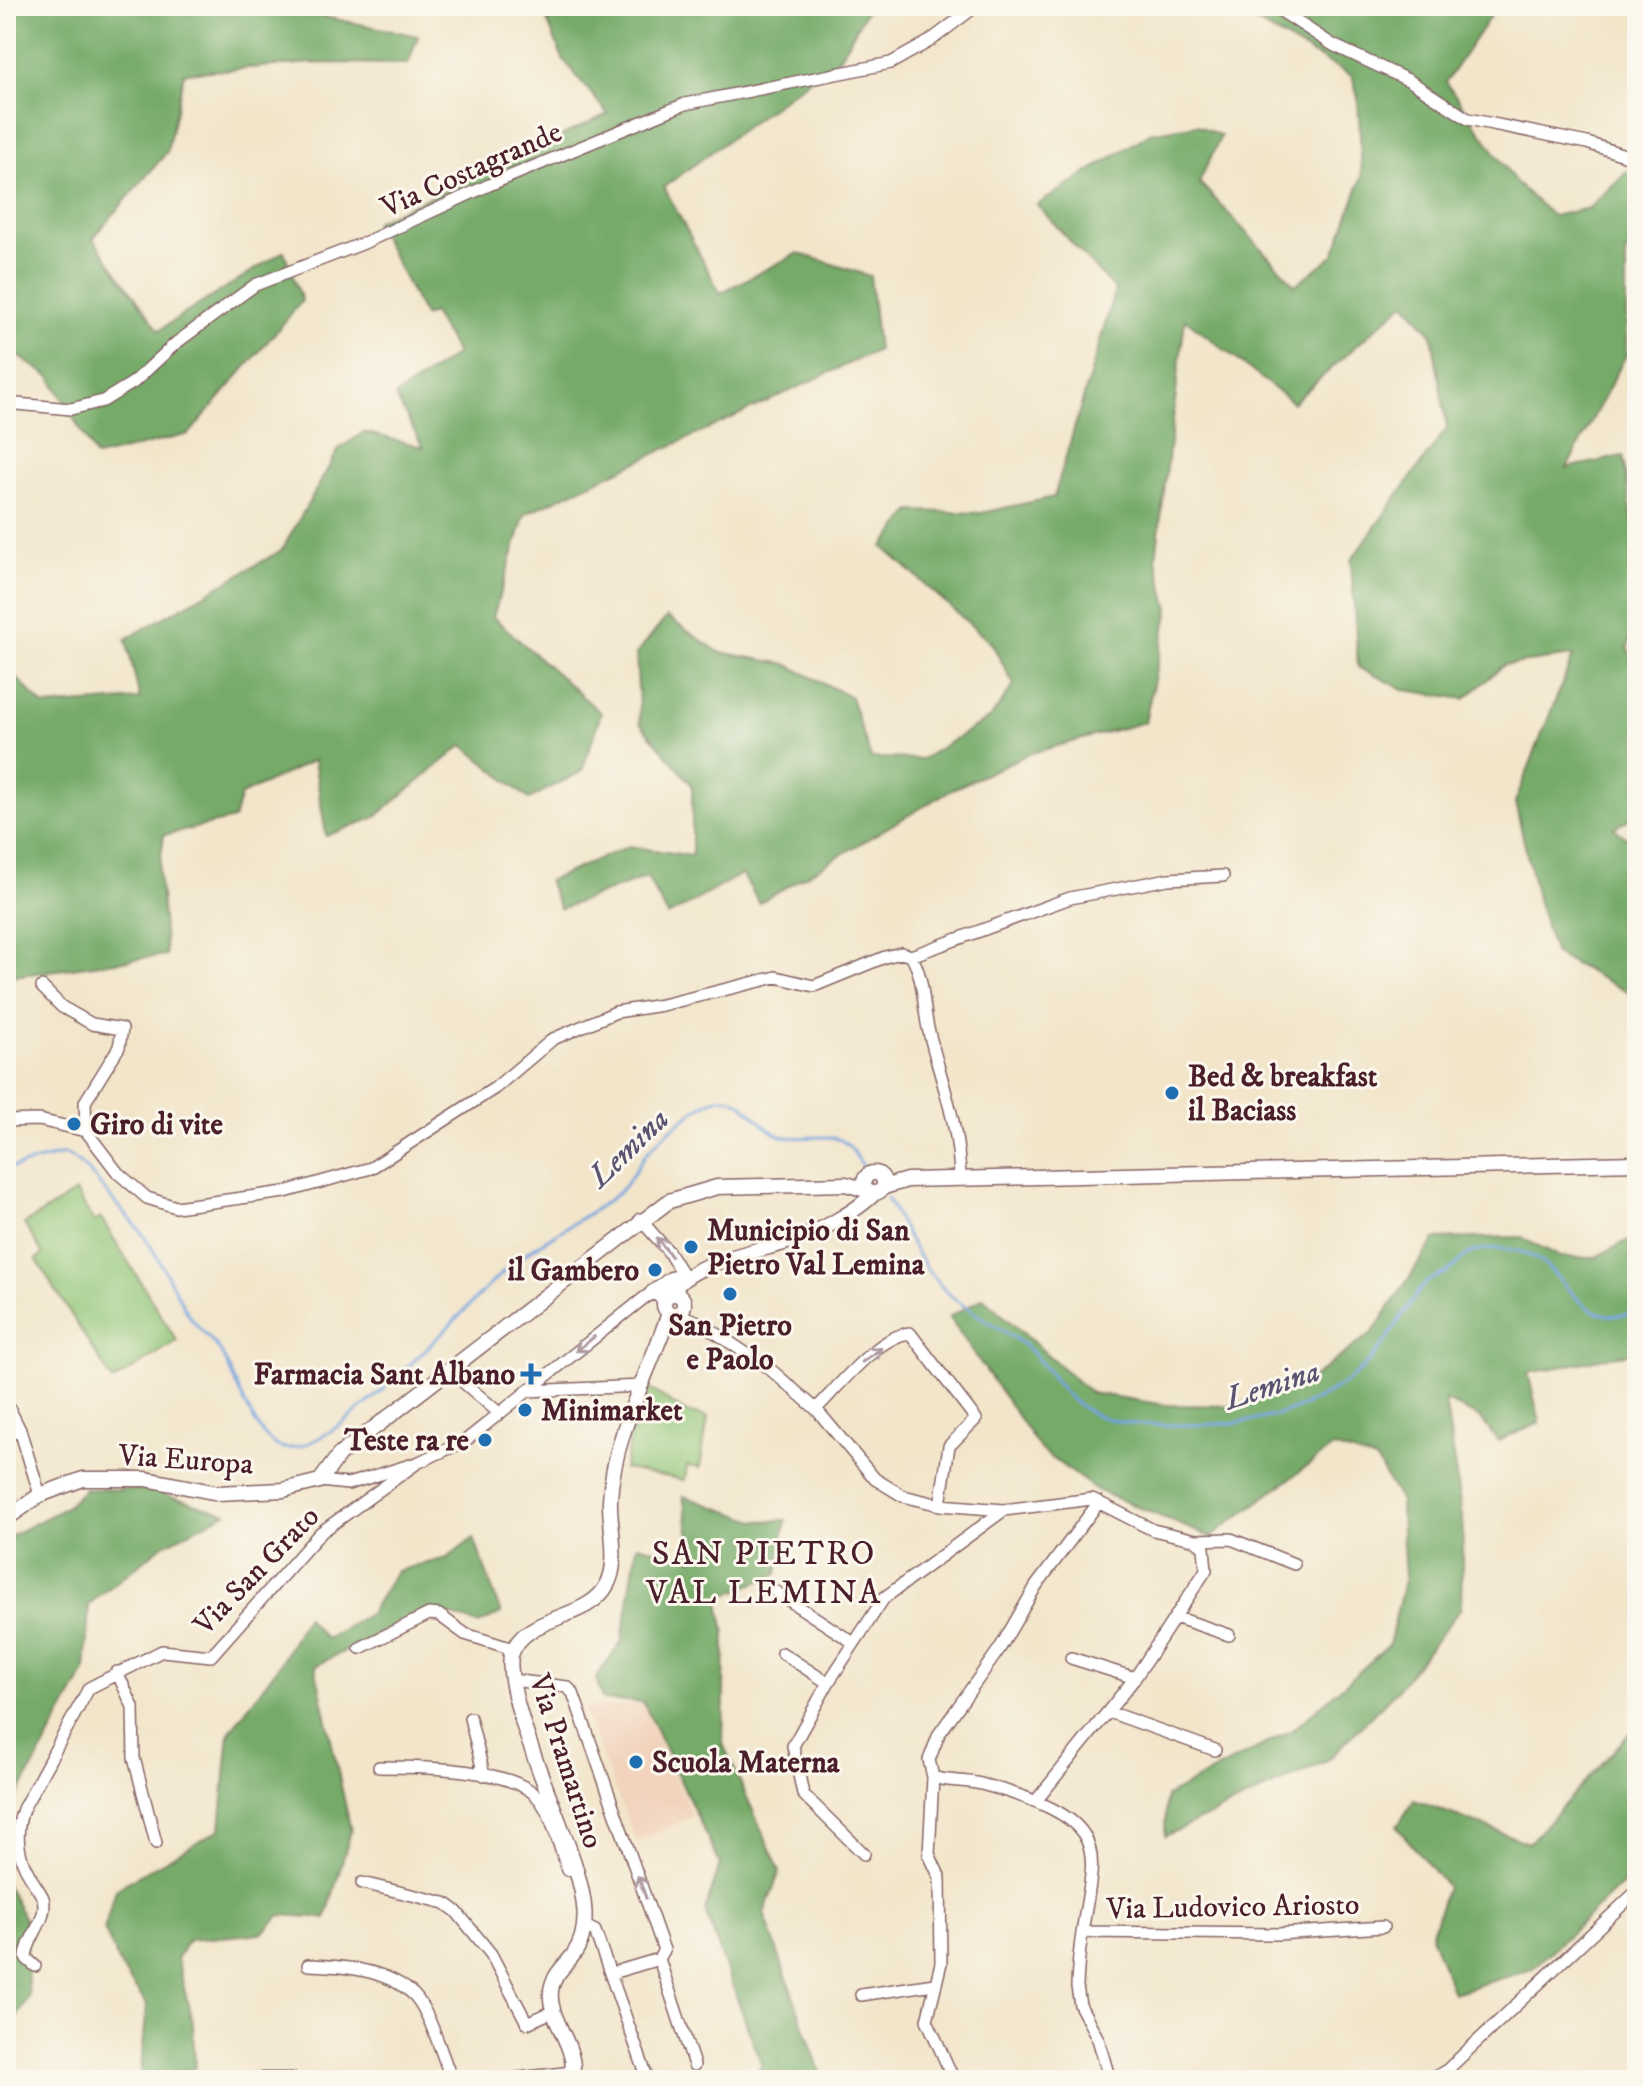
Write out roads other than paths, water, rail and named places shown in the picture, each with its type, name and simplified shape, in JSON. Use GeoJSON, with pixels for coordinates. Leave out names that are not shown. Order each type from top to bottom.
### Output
{"type":"FeatureCollection","features":[{"type":"Feature","properties":{"kind":"street","name":"Via Costagrande"},"geometry":{"type":"LineString","coordinates":[[6,403],[71,409],[103,401],[134,382],[176,343],[255,285],[364,243],[435,208],[685,104],[891,63],[930,41],[976,6]]}},
{"type":"Feature","properties":{"kind":"street"},"geometry":{"type":"LineString","coordinates":[[1273,6],[1333,45],[1410,81],[1468,119],[1608,148],[1637,159]]}},
{"type":"Feature","properties":{"kind":"street"},"geometry":{"type":"LineString","coordinates":[[42,987],[62,1007],[92,1024],[122,1029],[119,1047],[85,1102],[86,1131],[118,1173],[156,1203],[176,1207],[300,1189],[371,1168],[476,1101],[536,1057],[553,1039],[577,1026],[616,1012],[662,1005],[776,977],[814,986],[885,957],[901,953],[911,956],[1070,898],[1168,879],[1223,876]]}},
{"type":"Feature","properties":{"kind":"street"},"geometry":{"type":"LineString","coordinates":[[911,956],[918,969],[933,1046],[955,1116],[960,1179]]}},
{"type":"Feature","properties":{"kind":"street"},"geometry":{"type":"LineString","coordinates":[[6,1121],[39,1120],[86,1131]]}},
{"type":"Feature","properties":{"kind":"street"},"geometry":{"type":"LineString","coordinates":[[320,1481],[339,1455],[640,1219],[669,1201],[702,1189],[846,1184],[871,1188],[907,1180],[1637,1163]]}},
{"type":"Feature","properties":{"kind":"street"},"geometry":{"type":"LineString","coordinates":[[668,1302],[671,1279],[803,1237],[871,1188]]}},
{"type":"Feature","properties":{"kind":"street"},"geometry":{"type":"LineString","coordinates":[[640,1219],[668,1251],[696,1272]]}},
{"type":"Feature","properties":{"kind":"street","name":"Via Pramartino"},"geometry":{"type":"LineString","coordinates":[[585,1926],[576,1868],[512,1680],[513,1649],[527,1633],[594,1599],[606,1587],[612,1569],[612,1478],[628,1422],[668,1302],[696,1272]]}},
{"type":"Feature","properties":{"kind":"street"},"geometry":{"type":"LineString","coordinates":[[668,1302],[771,1370],[816,1409],[875,1479],[903,1496],[940,1505],[1004,1510],[1085,1498],[1153,1530],[1196,1540],[1231,1539],[1294,1564]]}},
{"type":"Feature","properties":{"kind":"street"},"geometry":{"type":"LineString","coordinates":[[320,1481],[348,1484],[417,1463],[465,1441],[526,1391],[668,1302]]}},
{"type":"Feature","properties":{"kind":"street"},"geometry":{"type":"LineString","coordinates":[[816,1409],[863,1361],[901,1334],[910,1333],[976,1419],[949,1446],[940,1505]]}},
{"type":"Feature","properties":{"kind":"street"},"geometry":{"type":"LineString","coordinates":[[448,1369],[499,1413]]}},
{"type":"Feature","properties":{"kind":"street"},"geometry":{"type":"LineString","coordinates":[[526,1391],[642,1386]]}},
{"type":"Feature","properties":{"kind":"street"},"geometry":{"type":"LineString","coordinates":[[6,1402],[20,1430],[40,1495]]}},
{"type":"Feature","properties":{"kind":"street"},"geometry":{"type":"LineString","coordinates":[[6,1436],[20,1430]]}},
{"type":"Feature","properties":{"kind":"street","name":"Via San Grato"},"geometry":{"type":"LineString","coordinates":[[35,1966],[26,1958],[26,1950],[40,1922],[43,1898],[19,1851],[21,1815],[84,1694],[117,1672],[162,1651],[211,1656],[320,1533],[417,1463]]}},
{"type":"Feature","properties":{"kind":"street","name":"Via Europa"},"geometry":{"type":"LineString","coordinates":[[6,1519],[40,1495],[83,1479],[146,1479],[218,1493],[283,1490],[320,1481]]}},
{"type":"Feature","properties":{"kind":"street"},"geometry":{"type":"LineString","coordinates":[[954,2080],[927,2020],[941,1963],[942,1911],[940,1878],[929,1854],[933,1777],[929,1760],[939,1734],[992,1660],[1036,1586],[1099,1502]]}},
{"type":"Feature","properties":{"kind":"street"},"geometry":{"type":"LineString","coordinates":[[864,1854],[812,1807],[803,1794],[793,1762],[793,1746],[828,1683],[884,1598],[1004,1510]]}},
{"type":"Feature","properties":{"kind":"street"},"geometry":{"type":"LineString","coordinates":[[1036,1801],[1135,1678],[1206,1570],[1207,1554],[1196,1540]]}},
{"type":"Feature","properties":{"kind":"street"},"geometry":{"type":"LineString","coordinates":[[773,1590],[854,1643]]}},
{"type":"Feature","properties":{"kind":"street"},"geometry":{"type":"LineString","coordinates":[[360,1648],[423,1616],[434,1614],[465,1634],[513,1649]]}},
{"type":"Feature","properties":{"kind":"street"},"geometry":{"type":"LineString","coordinates":[[1175,1617],[1229,1635]]}},
{"type":"Feature","properties":{"kind":"street"},"geometry":{"type":"LineString","coordinates":[[782,1653],[828,1683]]}},
{"type":"Feature","properties":{"kind":"street"},"geometry":{"type":"LineString","coordinates":[[1071,1658],[1135,1678]]}},
{"type":"Feature","properties":{"kind":"street"},"geometry":{"type":"LineString","coordinates":[[117,1672],[133,1707],[134,1758],[156,1843]]}},
{"type":"Feature","properties":{"kind":"street"},"geometry":{"type":"LineString","coordinates":[[512,1680],[567,1687],[573,1693],[664,1950],[659,1959],[612,1973]]}},
{"type":"Feature","properties":{"kind":"street"},"geometry":{"type":"LineString","coordinates":[[1109,1712],[1215,1750]]}},
{"type":"Feature","properties":{"kind":"street"},"geometry":{"type":"LineString","coordinates":[[470,1718],[484,1775]]}},
{"type":"Feature","properties":{"kind":"street"},"geometry":{"type":"LineString","coordinates":[[379,1767],[443,1768],[484,1775],[518,1786],[539,1798],[568,1870],[576,1868]]}},
{"type":"Feature","properties":{"kind":"street"},"geometry":{"type":"LineString","coordinates":[[933,1777],[981,1784],[1036,1801],[1074,1820],[1091,1843],[1090,1892],[1077,1968],[1080,2005],[1098,2039],[1110,2080]]}},
{"type":"Feature","properties":{"kind":"street"},"geometry":{"type":"LineString","coordinates":[[362,1883],[445,1903],[456,1911],[491,1954],[527,2023],[554,2011]]}},
{"type":"Feature","properties":{"kind":"street"},"geometry":{"type":"LineString","coordinates":[[1430,2080],[1447,2070],[1537,1988],[1637,1891]]}},
{"type":"Feature","properties":{"kind":"street"},"geometry":{"type":"LineString","coordinates":[[515,2080],[572,2071],[574,2062],[554,2011],[552,1984],[581,1943],[585,1926],[595,1931],[648,2080]]}},
{"type":"Feature","properties":{"kind":"street","name":"Via Ludovico Ariosto"},"geometry":{"type":"LineString","coordinates":[[1083,1932],[1278,1934],[1383,1927]]}},
{"type":"Feature","properties":{"kind":"street"},"geometry":{"type":"LineString","coordinates":[[659,1959],[694,2065]]}},
{"type":"Feature","properties":{"kind":"street"},"geometry":{"type":"LineString","coordinates":[[308,1965],[336,1966],[387,1977],[415,1996],[452,2080]]}},
{"type":"Feature","properties":{"kind":"street"},"geometry":{"type":"LineString","coordinates":[[861,1995],[934,1984]]}},
{"type":"Feature","properties":{"kind":"street"},"geometry":{"type":"LineString","coordinates":[[260,2080],[292,2080]]}},
{"type":"Feature","properties":{"kind":"waterway","name":"Lemina"},"geometry":{"type":"LineString","coordinates":[[6,1169],[65,1154],[91,1174],[144,1236],[192,1320],[220,1351],[253,1419],[280,1447],[303,1445],[332,1430],[365,1405],[512,1264],[613,1197],[660,1140],[690,1114],[710,1102],[726,1098],[735,1100],[769,1129],[784,1137],[840,1140],[849,1146],[865,1168]]}},
{"type":"Feature","properties":{"kind":"waterway","name":"Lemina"},"geometry":{"type":"LineString","coordinates":[[887,1198],[922,1261],[949,1294],[1024,1345],[1077,1404],[1095,1415],[1126,1423],[1240,1422],[1303,1406],[1360,1371],[1381,1347],[1426,1283],[1447,1272],[1470,1253],[1479,1251],[1506,1249],[1527,1254],[1543,1264],[1583,1303],[1597,1312],[1615,1316],[1637,1311]]}},
{"type":"Feature","properties":{"kind":"place","name":"Bed & breakfast il Baciass"},"geometry":{"type":"Point","coordinates":[1172,1093]}},
{"type":"Feature","properties":{"kind":"place","name":"Giro di vite"},"geometry":{"type":"Point","coordinates":[74,1124]}},
{"type":"Feature","properties":{"kind":"place","name":"Municipio di San Pietro Val Lemina"},"geometry":{"type":"Point","coordinates":[691,1247]}},
{"type":"Feature","properties":{"kind":"place","name":"il Gambero"},"geometry":{"type":"Point","coordinates":[655,1270]}},
{"type":"Feature","properties":{"kind":"place","name":"San Pietro e Paolo"},"geometry":{"type":"Point","coordinates":[730,1294]}},
{"type":"Feature","properties":{"kind":"place","name":"Farmacia Sant Albano"},"geometry":{"type":"Point","coordinates":[531,1374]}},
{"type":"Feature","properties":{"kind":"place","name":"Minimarket"},"geometry":{"type":"Point","coordinates":[525,1410]}},
{"type":"Feature","properties":{"kind":"place","name":"Teste ra re"},"geometry":{"type":"Point","coordinates":[485,1440]}},
{"type":"Feature","properties":{"kind":"place","name":"Scuola Materna"},"geometry":{"type":"Point","coordinates":[636,1762]}},
{"type":"Feature","properties":{"kind":"district","name":"SAN PIETRO VAL LEMINA"},"geometry":{"type":"Point","coordinates":[764,1572]}}]}
